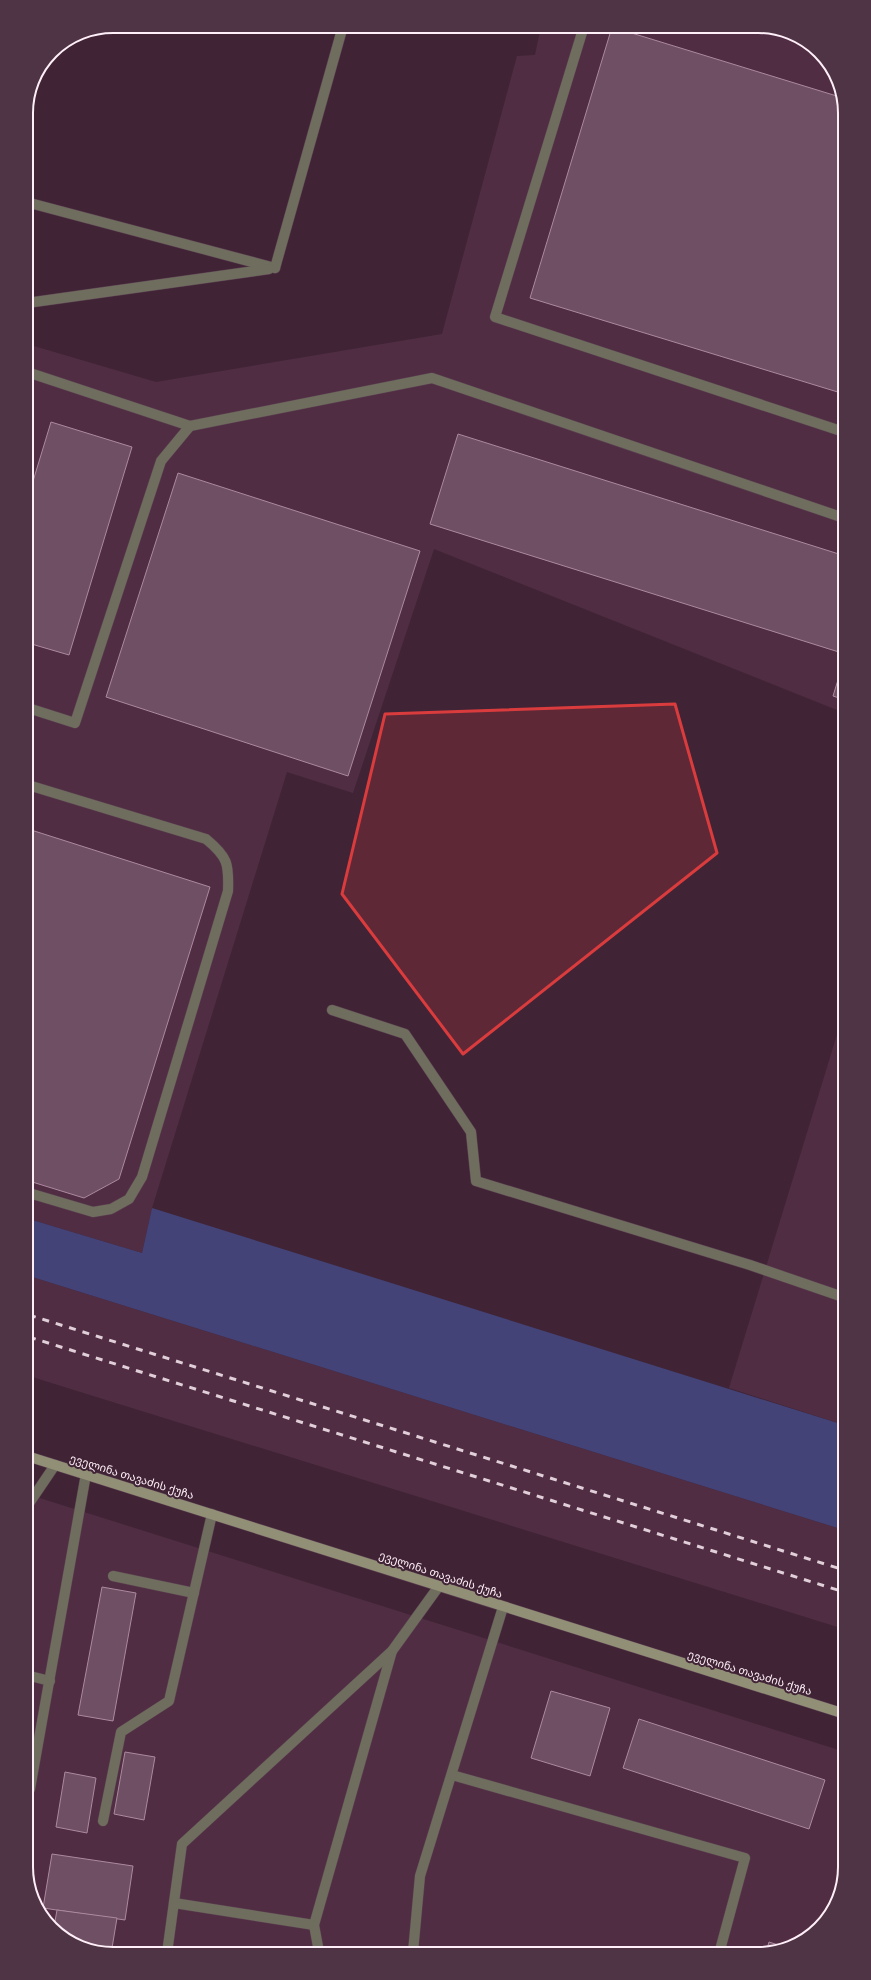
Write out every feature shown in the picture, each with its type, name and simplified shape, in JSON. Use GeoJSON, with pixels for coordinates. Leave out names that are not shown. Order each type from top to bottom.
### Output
{"type":"FeatureCollection","features":[{"type":"Feature","properties":{"kind":"main road","name":"ეველინა თავაძის ქუჩა"},"geometry":{"type":"LineString","coordinates":[[33,1458],[838,1712]]}},
{"type":"Feature","properties":{"kind":"street"},"geometry":{"type":"LineString","coordinates":[[275,268],[341,33]]}},
{"type":"Feature","properties":{"kind":"street"},"geometry":{"type":"LineString","coordinates":[[582,33],[495,317],[838,430]]}},
{"type":"Feature","properties":{"kind":"street"},"geometry":{"type":"LineString","coordinates":[[33,204],[275,268]]}},
{"type":"Feature","properties":{"kind":"street"},"geometry":{"type":"LineString","coordinates":[[33,302],[275,268]]}},
{"type":"Feature","properties":{"kind":"street"},"geometry":{"type":"LineString","coordinates":[[33,374],[190,426],[432,378],[838,516]]}},
{"type":"Feature","properties":{"kind":"street"},"geometry":{"type":"LineString","coordinates":[[33,710],[75,723],[161,461],[190,426]]}},
{"type":"Feature","properties":{"kind":"street"},"geometry":{"type":"LineString","coordinates":[[33,787],[206,839],[220,850],[229,868],[228,891],[142,1177],[129,1199],[111,1208],[93,1212],[33,1194]]}},
{"type":"Feature","properties":{"kind":"street"},"geometry":{"type":"LineString","coordinates":[[332,1010],[404,1034],[470,1132],[476,1181],[750,1265],[838,1295]]}},
{"type":"Feature","properties":{"kind":"street"},"geometry":{"type":"LineString","coordinates":[[33,1497],[54,1465]]}},
{"type":"Feature","properties":{"kind":"street"},"geometry":{"type":"LineString","coordinates":[[33,1768],[50,1681],[86,1474]]}},
{"type":"Feature","properties":{"kind":"street"},"geometry":{"type":"LineString","coordinates":[[103,1821],[121,1732],[169,1701],[212,1514]]}},
{"type":"Feature","properties":{"kind":"street"},"geometry":{"type":"LineString","coordinates":[[113,1576],[194,1593]]}},
{"type":"Feature","properties":{"kind":"street"},"geometry":{"type":"LineString","coordinates":[[168,1947],[182,1844],[392,1650],[439,1586]]}},
{"type":"Feature","properties":{"kind":"street"},"geometry":{"type":"LineString","coordinates":[[413,1947],[420,1876],[503,1607]]}},
{"type":"Feature","properties":{"kind":"street"},"geometry":{"type":"LineString","coordinates":[[318,1947],[314,1925],[392,1650]]}},
{"type":"Feature","properties":{"kind":"street"},"geometry":{"type":"LineString","coordinates":[[33,1677],[50,1681]]}},
{"type":"Feature","properties":{"kind":"street"},"geometry":{"type":"LineString","coordinates":[[452,1774],[745,1858],[721,1947]]}},
{"type":"Feature","properties":{"kind":"street"},"geometry":{"type":"LineString","coordinates":[[174,1903],[314,1925]]}},
{"type":"Feature","properties":{"kind":"highlighted area"},"geometry":{"type":"Polygon","coordinates":[[[675,704],[717,853],[463,1054],[342,894],[385,714],[675,704]]]}},
{"type":"Feature","properties":{"kind":"shaded area"},"geometry":{"type":"Polygon","coordinates":[[[540,33],[763,33],[783,37],[793,41],[807,50],[821,64],[830,78],[834,88],[838,114],[838,710],[434,549],[353,793],[287,772],[152,1208],[142,1253],[33,1220],[33,346],[156,382],[442,334],[517,56],[535,55],[540,33]]]}},
{"type":"Feature","properties":{"kind":"shaded area"},"geometry":{"type":"Polygon","coordinates":[[[838,1031],[838,1423],[729,1388],[838,1031]]]}},
{"type":"Feature","properties":{"kind":"shaded area"},"geometry":{"type":"Polygon","coordinates":[[[152,1208],[838,1423],[838,1528],[33,1277],[33,1220],[142,1253],[152,1208]]]}},
{"type":"Feature","properties":{"kind":"shaded area"},"geometry":{"type":"Polygon","coordinates":[[[33,1277],[838,1528],[838,1627],[33,1377],[33,1277]]]}},
{"type":"Feature","properties":{"kind":"shaded area"},"geometry":{"type":"Polygon","coordinates":[[[33,1496],[838,1750],[838,1866],[834,1892],[830,1902],[821,1916],[807,1930],[798,1936],[783,1943],[758,1947],[108,1947],[83,1941],[73,1936],[64,1930],[50,1916],[41,1902],[37,1892],[33,1866],[33,1496]]]}},
{"type":"Feature","properties":{"kind":"building"},"geometry":{"type":"Polygon","coordinates":[[[610,33],[632,33],[836,96],[838,114],[838,392],[530,298],[610,33]]]}},
{"type":"Feature","properties":{"kind":"building"},"geometry":{"type":"Polygon","coordinates":[[[51,422],[132,447],[69,655],[33,644],[33,481],[51,422]]]}},
{"type":"Feature","properties":{"kind":"building"},"geometry":{"type":"Polygon","coordinates":[[[458,434],[838,554],[838,652],[430,524],[458,434]]]}},
{"type":"Feature","properties":{"kind":"building"},"geometry":{"type":"Polygon","coordinates":[[[178,473],[420,551],[348,776],[106,697],[178,473]]]}},
{"type":"Feature","properties":{"kind":"building"},"geometry":{"type":"Polygon","coordinates":[[[838,680],[838,698],[833,696],[838,680]]]}},
{"type":"Feature","properties":{"kind":"building"},"geometry":{"type":"Polygon","coordinates":[[[33,831],[210,887],[119,1179],[84,1198],[33,1182],[33,831]]]}},
{"type":"Feature","properties":{"kind":"building"},"geometry":{"type":"Polygon","coordinates":[[[102,1587],[136,1593],[113,1721],[78,1715],[102,1587]]]}},
{"type":"Feature","properties":{"kind":"building"},"geometry":{"type":"Polygon","coordinates":[[[551,1691],[610,1708],[590,1776],[531,1758],[551,1691]]]}},
{"type":"Feature","properties":{"kind":"building"},"geometry":{"type":"Polygon","coordinates":[[[639,1719],[825,1780],[809,1829],[623,1768],[639,1719]]]}},
{"type":"Feature","properties":{"kind":"building"},"geometry":{"type":"Polygon","coordinates":[[[125,1752],[155,1757],[144,1820],[114,1814],[125,1752]]]}},
{"type":"Feature","properties":{"kind":"building"},"geometry":{"type":"Polygon","coordinates":[[[65,1772],[96,1778],[87,1833],[56,1827],[65,1772]]]}},
{"type":"Feature","properties":{"kind":"building"},"geometry":{"type":"Polygon","coordinates":[[[52,1854],[133,1866],[125,1920],[45,1908],[43,1906],[52,1854]]]}},
{"type":"Feature","properties":{"kind":"building"},"geometry":{"type":"Polygon","coordinates":[[[57,1910],[117,1918],[112,1947],[83,1941],[64,1930],[55,1921],[57,1910]]]}},
{"type":"Feature","properties":{"kind":"building"},"geometry":{"type":"Polygon","coordinates":[[[769,1942],[776,1944],[768,1946],[769,1942]]]}},
{"type":"Feature","properties":{"kind":"railway"},"geometry":{"type":"LineString","coordinates":[[33,1316],[838,1568]]}},
{"type":"Feature","properties":{"kind":"railway"},"geometry":{"type":"LineString","coordinates":[[33,1338],[838,1590]]}}]}
